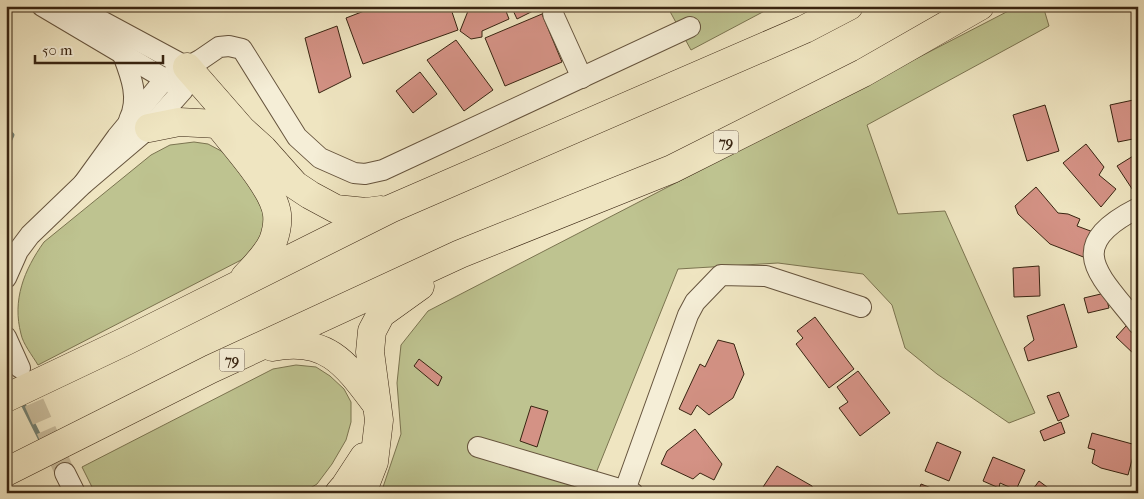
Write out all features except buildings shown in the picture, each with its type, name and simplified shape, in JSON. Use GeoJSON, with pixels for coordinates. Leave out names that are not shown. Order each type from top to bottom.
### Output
{"type":"FeatureCollection","features":[{"type":"Feature","properties":{"kind":"highway"},"geometry":{"type":"LineString","coordinates":[[6,398],[237,286],[390,209],[805,30],[849,6]]}},
{"type":"Feature","properties":{"kind":"highway","name":"79"},"geometry":{"type":"LineString","coordinates":[[6,472],[212,369],[460,254],[672,169],[863,73],[980,6]]}},
{"type":"Feature","properties":{"kind":"highway"},"geometry":{"type":"LineString","coordinates":[[178,79],[218,124],[263,183],[272,198],[277,214],[276,228],[268,250],[237,286]]}},
{"type":"Feature","properties":{"kind":"highway"},"geometry":{"type":"LineString","coordinates":[[178,79],[242,130],[263,149],[296,185],[310,196],[336,209],[366,212],[390,209]]}},
{"type":"Feature","properties":{"kind":"highway"},"geometry":{"type":"LineString","coordinates":[[138,127],[179,122],[218,124]]}},
{"type":"Feature","properties":{"kind":"highway"},"geometry":{"type":"LineString","coordinates":[[362,493],[374,462],[379,420],[370,352],[372,331],[381,314],[460,254]]}},
{"type":"Feature","properties":{"kind":"highway"},"geometry":{"type":"LineString","coordinates":[[212,369],[266,348],[289,344],[303,344],[318,348],[341,362],[350,370],[378,406]]}},
{"type":"Feature","properties":{"kind":"highway"},"geometry":{"type":"LineString","coordinates":[[339,493],[364,456],[375,445]]}},
{"type":"Feature","properties":{"kind":"street"},"geometry":{"type":"LineString","coordinates":[[42,6],[123,55],[178,79]]}},
{"type":"Feature","properties":{"kind":"street"},"geometry":{"type":"LineString","coordinates":[[78,6],[178,79]]}},
{"type":"Feature","properties":{"kind":"street"},"geometry":{"type":"LineString","coordinates":[[553,14],[582,78]]}},
{"type":"Feature","properties":{"kind":"street"},"geometry":{"type":"LineString","coordinates":[[6,278],[18,251],[30,235],[138,127],[178,79],[219,47],[229,46],[242,49],[297,137],[320,158],[354,173],[365,174],[383,170],[690,27]]}},
{"type":"Feature","properties":{"kind":"street"},"geometry":{"type":"LineString","coordinates":[[123,55],[133,88],[134,103],[132,115],[138,127]]}},
{"type":"Feature","properties":{"kind":"street"},"geometry":{"type":"LineString","coordinates":[[1138,208],[1118,218],[1103,231],[1094,246],[1093,260],[1098,272],[1138,324]]}},
{"type":"Feature","properties":{"kind":"street"},"geometry":{"type":"LineString","coordinates":[[478,447],[629,492],[688,315],[695,302],[721,275],[766,276],[861,308]]}},
{"type":"Feature","properties":{"kind":"street"},"geometry":{"type":"LineString","coordinates":[[6,337],[20,368]]}},
{"type":"Feature","properties":{"kind":"street"},"geometry":{"type":"LineString","coordinates":[[65,473],[75,493]]}},
{"type":"Feature","properties":{"kind":"green space"},"geometry":{"type":"Polygon","coordinates":[[[667,6],[774,6],[691,50],[667,6]]]}},
{"type":"Feature","properties":{"kind":"green space"},"geometry":{"type":"Polygon","coordinates":[[[1018,6],[1043,6],[1049,26],[867,125],[898,214],[945,211],[1035,413],[1009,423],[937,374],[905,348],[892,305],[863,274],[778,263],[678,269],[588,493],[381,493],[401,434],[397,383],[401,345],[428,311],[1018,6]]]}},
{"type":"Feature","properties":{"kind":"green space"},"geometry":{"type":"Polygon","coordinates":[[[194,142],[208,144],[225,153],[259,194],[267,229],[259,242],[243,259],[38,365],[22,338],[18,309],[19,297],[26,274],[44,242],[151,155],[170,145],[194,142]]]}},
{"type":"Feature","properties":{"kind":"green space"},"geometry":{"type":"Polygon","coordinates":[[[296,365],[316,367],[330,376],[344,389],[351,402],[351,422],[346,440],[332,464],[317,484],[302,493],[95,493],[82,467],[273,369],[296,365]]]}},
{"type":"Feature","properties":{"kind":"waterway"},"geometry":{"type":"LineString","coordinates":[[6,129],[12,135],[6,148]]}},
{"type":"Feature","properties":{"kind":"waterway"},"geometry":{"type":"LineString","coordinates":[[6,373],[13,386]]}},
{"type":"Feature","properties":{"kind":"waterway"},"geometry":{"type":"LineString","coordinates":[[21,400],[43,444]]}},
{"type":"Feature","properties":{"kind":"waterway"},"geometry":{"type":"LineString","coordinates":[[51,458],[60,475]]}},
{"type":"Feature","properties":{"kind":"tunnel"},"geometry":{"type":"LineString","coordinates":[[22,375],[65,473]]}}]}
